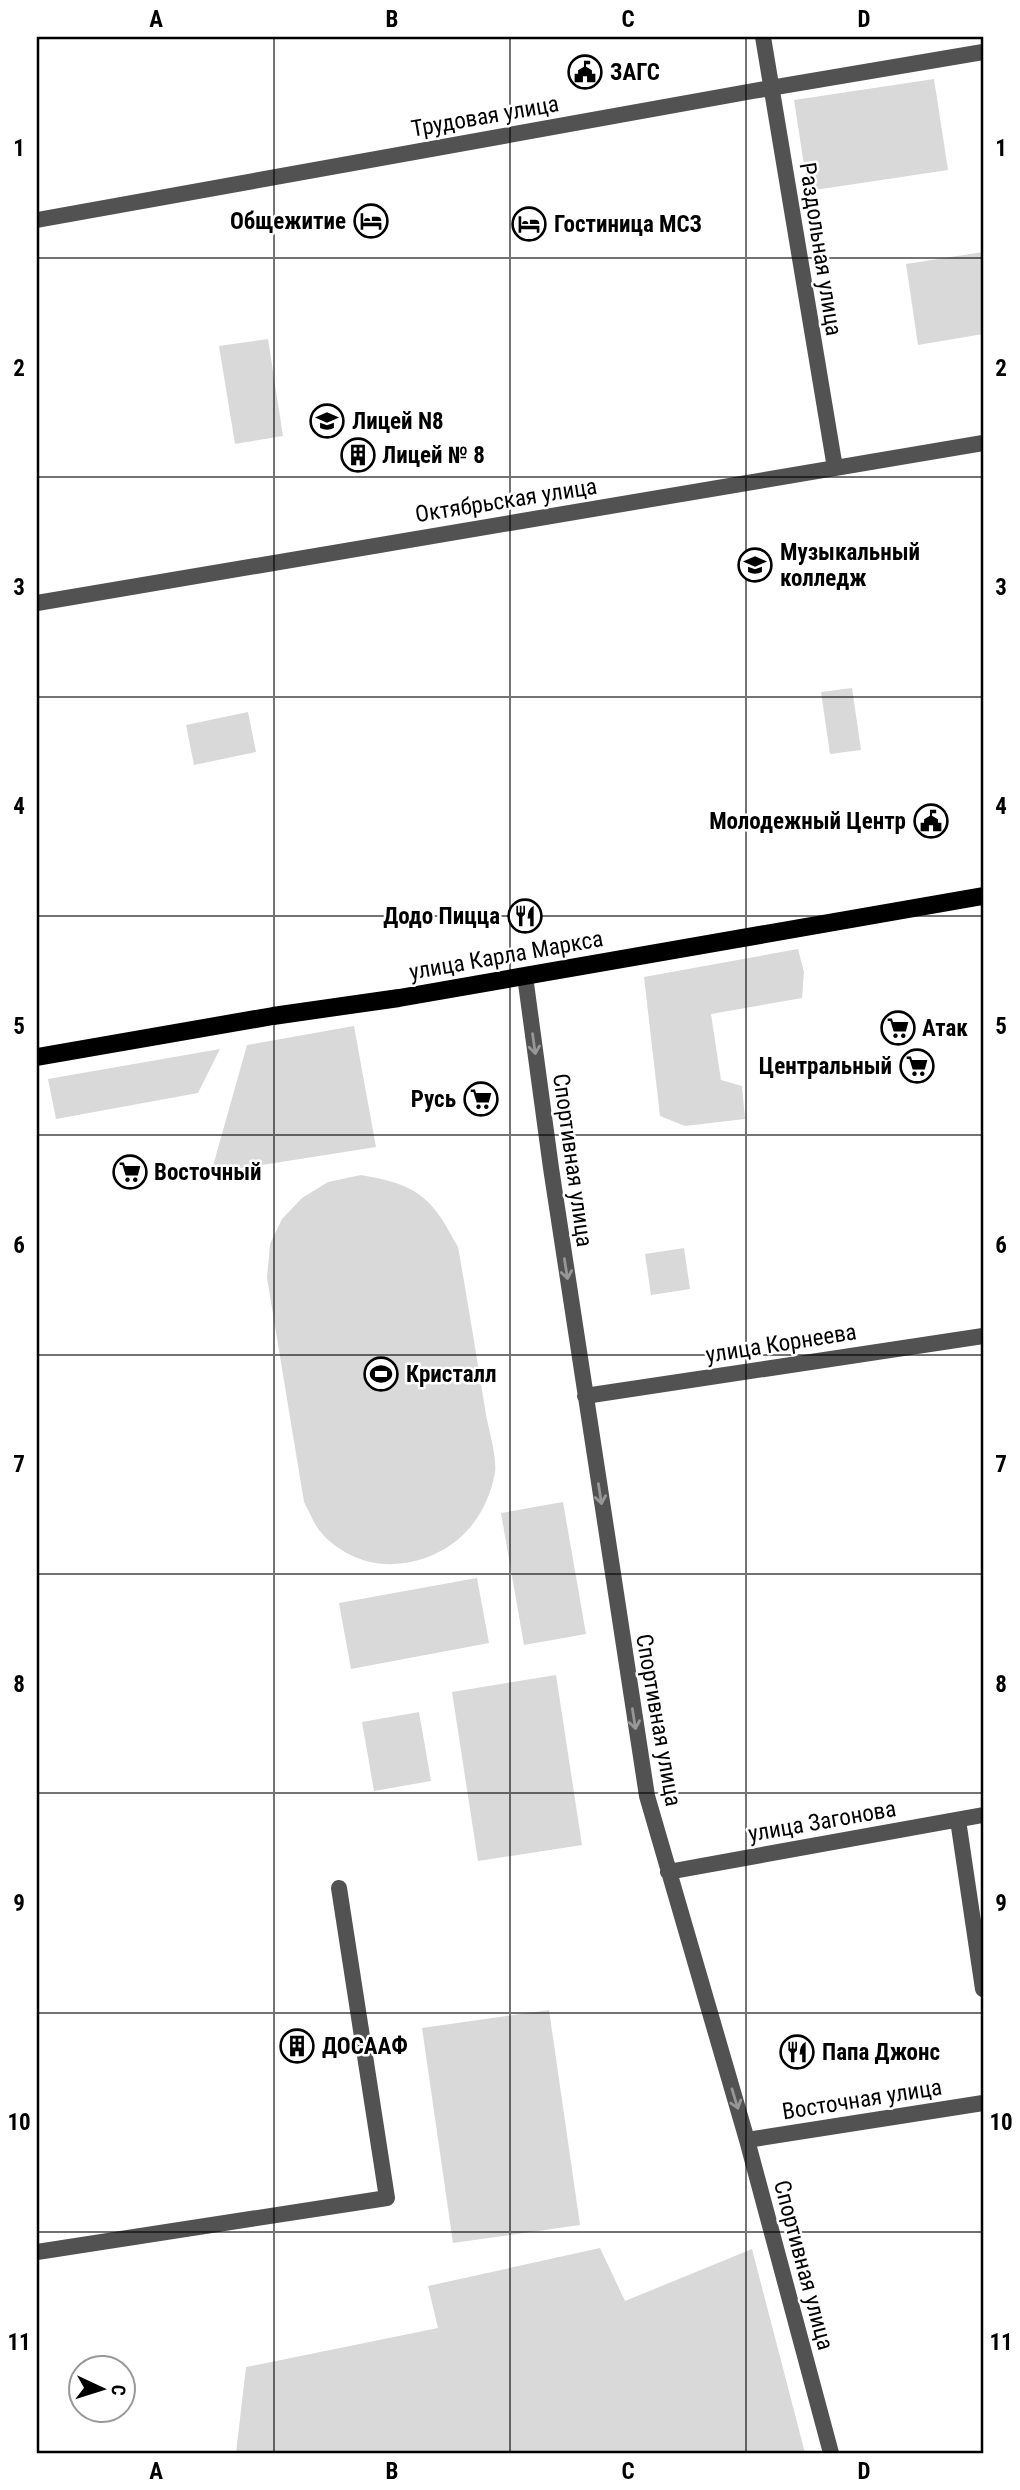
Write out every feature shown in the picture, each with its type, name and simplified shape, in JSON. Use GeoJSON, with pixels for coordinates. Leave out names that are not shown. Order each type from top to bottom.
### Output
{"type":"FeatureCollection","features":[{"type":"Feature","properties":{"kind":"main road","name":"улица Карла Маркса"},"geometry":{"type":"LineString","coordinates":[[37,1057],[983,896]]}},
{"type":"Feature","properties":{"kind":"street","name":"Раздольная улица"},"geometry":{"type":"LineString","coordinates":[[763,37],[835,468]]}},
{"type":"Feature","properties":{"kind":"street","name":"Трудовая улица"},"geometry":{"type":"LineString","coordinates":[[37,220],[983,52]]}},
{"type":"Feature","properties":{"kind":"street","name":"Октябрьская улица"},"geometry":{"type":"LineString","coordinates":[[37,603],[983,443]]}},
{"type":"Feature","properties":{"kind":"street","name":"Спортивная улица"},"geometry":{"type":"LineString","coordinates":[[525,976],[585,1396],[645,1786],[747,2140],[831,2453]]}},
{"type":"Feature","properties":{"kind":"street","name":"улица Корнеева"},"geometry":{"type":"LineString","coordinates":[[585,1396],[983,1336]]}},
{"type":"Feature","properties":{"kind":"street","name":"улица Загонова"},"geometry":{"type":"LineString","coordinates":[[668,1872],[983,1815]]}},
{"type":"Feature","properties":{"kind":"street"},"geometry":{"type":"LineString","coordinates":[[958,1820],[983,1989]]}},
{"type":"Feature","properties":{"kind":"street"},"geometry":{"type":"LineString","coordinates":[[37,2252],[387,2198],[339,1888]]}},
{"type":"Feature","properties":{"kind":"street","name":"Восточная улица"},"geometry":{"type":"LineString","coordinates":[[747,2140],[983,2103]]}},
{"type":"Feature","properties":{"kind":"shaded area"},"geometry":{"type":"Polygon","coordinates":[[[934,79],[948,170],[808,191],[794,100],[934,79]]]}},
{"type":"Feature","properties":{"kind":"shaded area"},"geometry":{"type":"Polygon","coordinates":[[[983,252],[983,334],[918,345],[906,264],[983,252]]]}},
{"type":"Feature","properties":{"kind":"shaded area"},"geometry":{"type":"Polygon","coordinates":[[[268,339],[283,436],[235,444],[219,346],[268,339]]]}},
{"type":"Feature","properties":{"kind":"shaded area"},"geometry":{"type":"Polygon","coordinates":[[[852,688],[861,750],[830,754],[821,692],[852,688]]]}},
{"type":"Feature","properties":{"kind":"shaded area"},"geometry":{"type":"Polygon","coordinates":[[[248,712],[256,752],[194,765],[186,725],[248,712]]]}},
{"type":"Feature","properties":{"kind":"shaded area"},"geometry":{"type":"Polygon","coordinates":[[[798,949],[804,972],[802,998],[711,1014],[721,1080],[742,1086],[745,1119],[685,1126],[660,1116],[644,977],[798,949]]]}},
{"type":"Feature","properties":{"kind":"shaded area"},"geometry":{"type":"Polygon","coordinates":[[[354,1026],[376,1147],[211,1173],[247,1045],[354,1026]]]}},
{"type":"Feature","properties":{"kind":"shaded area"},"geometry":{"type":"Polygon","coordinates":[[[220,1049],[198,1093],[56,1119],[48,1079],[220,1049]]]}},
{"type":"Feature","properties":{"kind":"shaded area","name":"Кристалл"},"geometry":{"type":"Polygon","coordinates":[[[361,1175],[396,1183],[421,1196],[439,1216],[458,1247],[495,1459],[495,1472],[483,1508],[461,1537],[431,1556],[394,1564],[363,1560],[334,1545],[319,1530],[304,1502],[267,1278],[270,1244],[282,1219],[302,1198],[328,1182],[361,1175]]]}},
{"type":"Feature","properties":{"kind":"shaded area"},"geometry":{"type":"Polygon","coordinates":[[[684,1248],[690,1289],[651,1295],[645,1254],[684,1248]]]}},
{"type":"Feature","properties":{"kind":"shaded area"},"geometry":{"type":"Polygon","coordinates":[[[563,1502],[586,1634],[524,1645],[501,1513],[563,1502]]]}},
{"type":"Feature","properties":{"kind":"shaded area"},"geometry":{"type":"Polygon","coordinates":[[[477,1578],[489,1643],[351,1669],[339,1603],[477,1578]]]}},
{"type":"Feature","properties":{"kind":"shaded area"},"geometry":{"type":"Polygon","coordinates":[[[556,1675],[582,1845],[478,1861],[452,1692],[556,1675]]]}},
{"type":"Feature","properties":{"kind":"shaded area"},"geometry":{"type":"Polygon","coordinates":[[[419,1712],[431,1781],[374,1791],[362,1722],[419,1712]]]}},
{"type":"Feature","properties":{"kind":"shaded area"},"geometry":{"type":"Polygon","coordinates":[[[549,2010],[580,2225],[453,2243],[422,2028],[549,2010]]]}},
{"type":"Feature","properties":{"kind":"shaded area"},"geometry":{"type":"Polygon","coordinates":[[[600,2248],[625,2301],[752,2249],[805,2453],[236,2453],[246,2367],[438,2328],[428,2286],[600,2248]]]}},
{"type":"Feature","properties":{"kind":"place","name":"ЗАГС"},"geometry":{"type":"Point","coordinates":[585,72]}},
{"type":"Feature","properties":{"kind":"place","name":"Общежитие"},"geometry":{"type":"Point","coordinates":[371,221]}},
{"type":"Feature","properties":{"kind":"place","name":"Гостиница МСЗ"},"geometry":{"type":"Point","coordinates":[529,224]}},
{"type":"Feature","properties":{"kind":"place","name":"Лицей N8"},"geometry":{"type":"Point","coordinates":[327,421]}},
{"type":"Feature","properties":{"kind":"place","name":"Лицей № 8"},"geometry":{"type":"Point","coordinates":[358,455]}},
{"type":"Feature","properties":{"kind":"place","name":"Музыкальный колледж"},"geometry":{"type":"Point","coordinates":[755,565]}},
{"type":"Feature","properties":{"kind":"place","name":"Молодежный Центр"},"geometry":{"type":"Point","coordinates":[931,821]}},
{"type":"Feature","properties":{"kind":"place","name":"Додо Пицца"},"geometry":{"type":"Point","coordinates":[525,916]}},
{"type":"Feature","properties":{"kind":"place","name":"Атак"},"geometry":{"type":"Point","coordinates":[898,1028]}},
{"type":"Feature","properties":{"kind":"place","name":"Центральный"},"geometry":{"type":"Point","coordinates":[917,1066]}},
{"type":"Feature","properties":{"kind":"place","name":"Русь"},"geometry":{"type":"Point","coordinates":[481,1099]}},
{"type":"Feature","properties":{"kind":"place","name":"Восточный"},"geometry":{"type":"Point","coordinates":[130,1172]}},
{"type":"Feature","properties":{"kind":"place","name":"Кристалл"},"geometry":{"type":"Point","coordinates":[381,1374]}},
{"type":"Feature","properties":{"kind":"place","name":"ДОСААФ"},"geometry":{"type":"Point","coordinates":[297,2046]}},
{"type":"Feature","properties":{"kind":"place","name":"Папа Джонс"},"geometry":{"type":"Point","coordinates":[797,2052]}}]}
